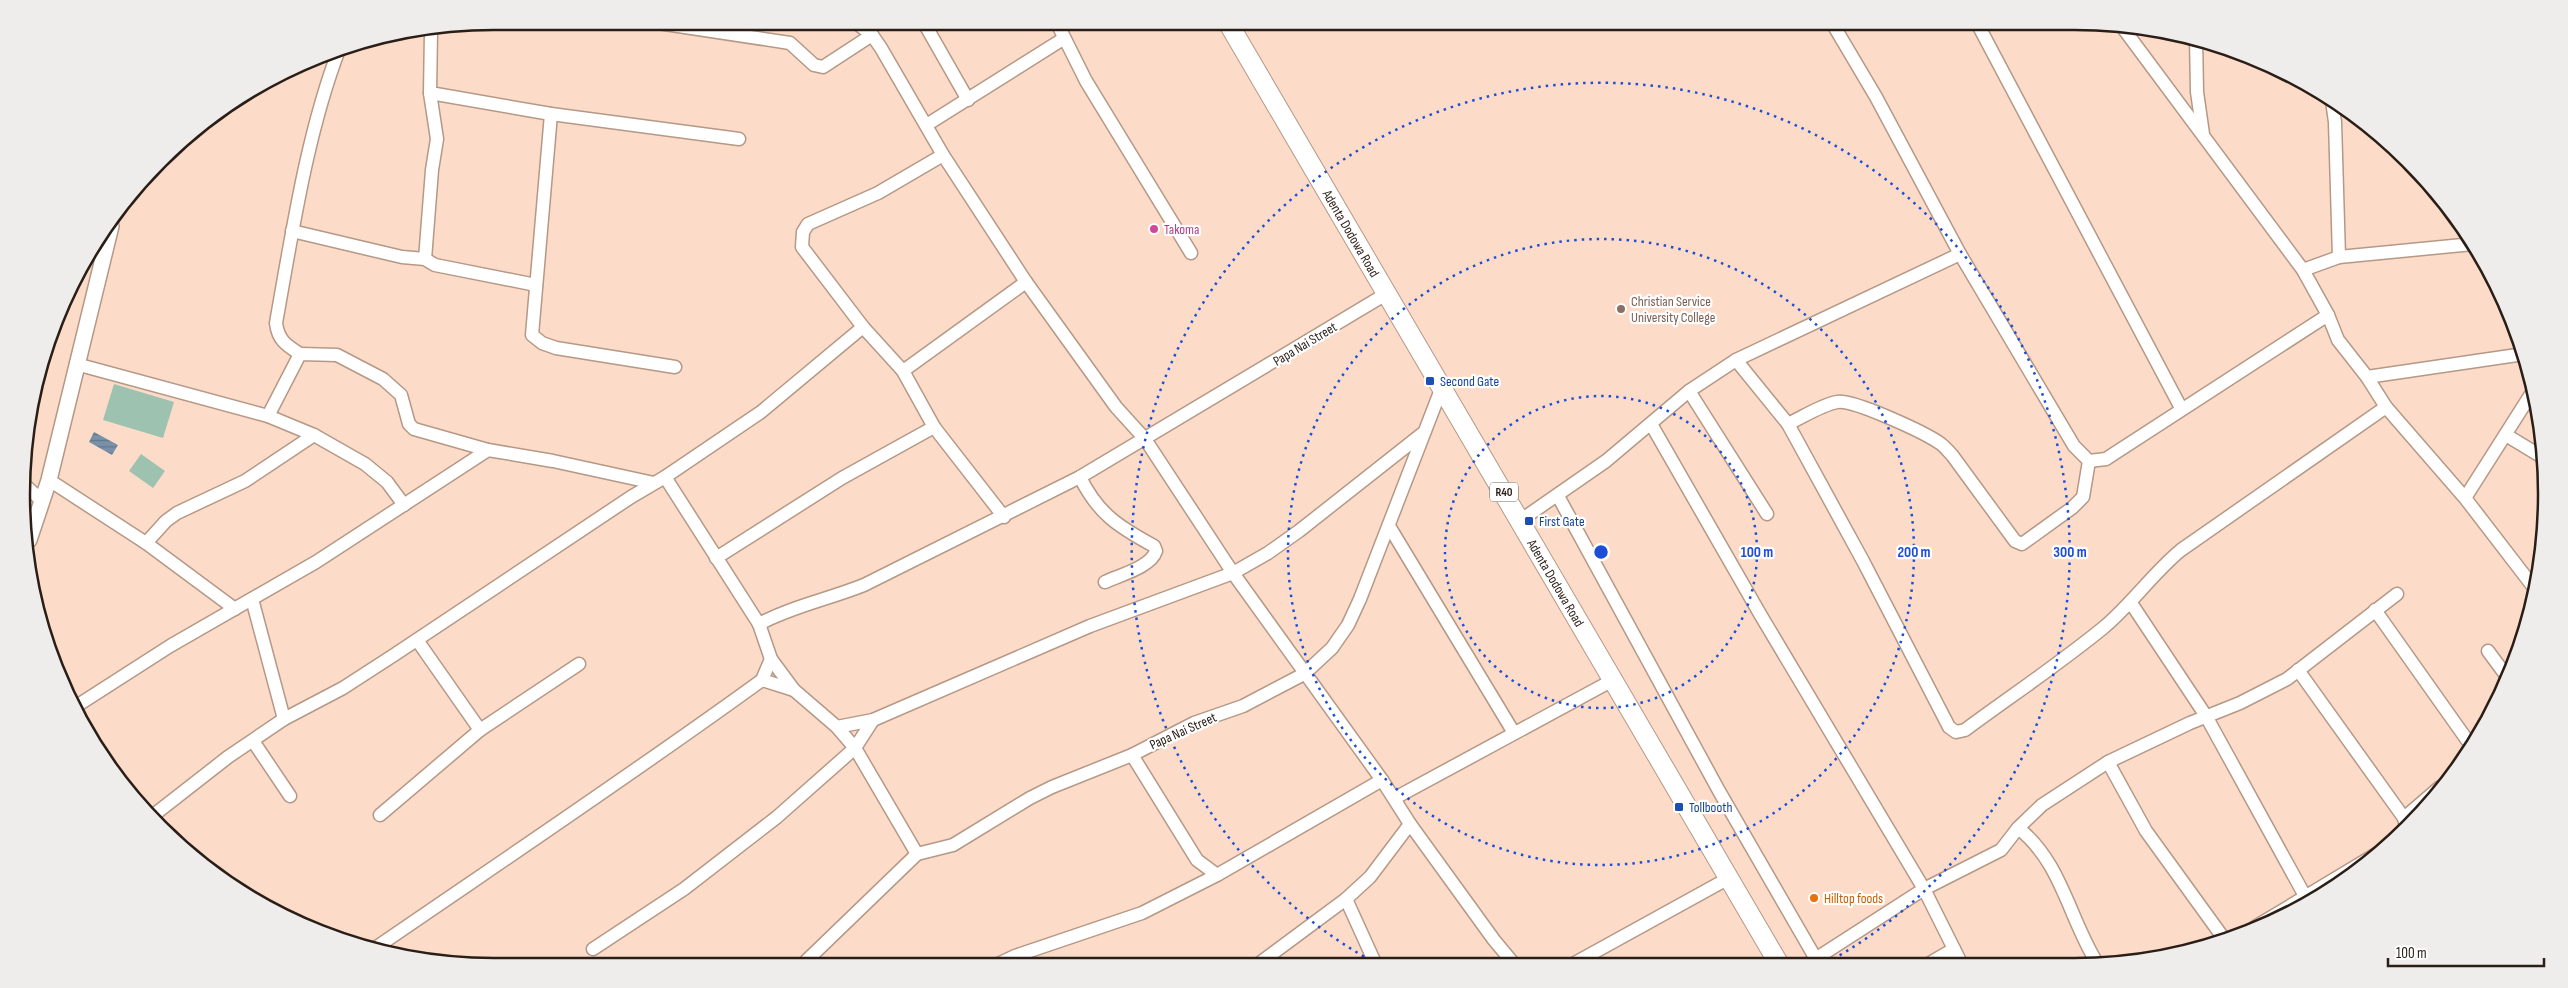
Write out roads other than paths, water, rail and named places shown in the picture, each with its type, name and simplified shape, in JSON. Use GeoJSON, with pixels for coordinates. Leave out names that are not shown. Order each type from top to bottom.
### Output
{"type":"FeatureCollection","features":[{"type":"Feature","properties":{"kind":"main road","name":"Adenta Dodowa Road"},"geometry":{"type":"LineString","coordinates":[[1232,30],[1386,294],[1521,520],[1775,958]]}},
{"type":"Feature","properties":{"kind":"street"},"geometry":{"type":"LineString","coordinates":[[704,30],[790,43],[814,65],[823,67],[872,35]]}},
{"type":"Feature","properties":{"kind":"street"},"geometry":{"type":"LineString","coordinates":[[866,30],[872,35],[928,124],[943,155],[1026,282],[1116,407],[1145,439],[1232,573],[1382,780],[1410,824],[1510,958]]}},
{"type":"Feature","properties":{"kind":"street"},"geometry":{"type":"LineString","coordinates":[[928,30],[968,100]]}},
{"type":"Feature","properties":{"kind":"street"},"geometry":{"type":"LineString","coordinates":[[1060,30],[1107,116],[1191,253]]}},
{"type":"Feature","properties":{"kind":"street"},"geometry":{"type":"LineString","coordinates":[[1836,30],[1876,97],[1960,254],[2074,446],[2089,461]]}},
{"type":"Feature","properties":{"kind":"street"},"geometry":{"type":"LineString","coordinates":[[1981,30],[2181,408]]}},
{"type":"Feature","properties":{"kind":"street"},"geometry":{"type":"LineString","coordinates":[[2127,33],[2303,270],[2328,315],[2338,340],[2367,377],[2386,407],[2465,498],[2530,582]]}},
{"type":"Feature","properties":{"kind":"street"},"geometry":{"type":"LineString","coordinates":[[425,259],[432,170],[437,139],[430,93],[431,34]]}},
{"type":"Feature","properties":{"kind":"street"},"geometry":{"type":"LineString","coordinates":[[928,124],[1063,39]]}},
{"type":"Feature","properties":{"kind":"street"},"geometry":{"type":"LineString","coordinates":[[2196,47],[2197,92],[2204,136]]}},
{"type":"Feature","properties":{"kind":"street"},"geometry":{"type":"LineString","coordinates":[[336,58],[327,81],[292,231],[276,323],[278,335],[283,343],[300,354],[337,355],[371,371],[399,392],[409,424],[414,429],[488,450],[553,461],[654,483]]}},
{"type":"Feature","properties":{"kind":"street"},"geometry":{"type":"LineString","coordinates":[[2178,101],[2197,92]]}},
{"type":"Feature","properties":{"kind":"street"},"geometry":{"type":"LineString","coordinates":[[430,93],[551,114],[739,139]]}},
{"type":"Feature","properties":{"kind":"street"},"geometry":{"type":"LineString","coordinates":[[2334,109],[2336,122],[2339,257]]}},
{"type":"Feature","properties":{"kind":"street"},"geometry":{"type":"LineString","coordinates":[[551,114],[532,335],[542,343],[556,348],[676,367]]}},
{"type":"Feature","properties":{"kind":"street"},"geometry":{"type":"LineString","coordinates":[[943,155],[878,193],[808,224],[803,232],[802,247],[864,327],[902,371],[934,426],[1004,517]]}},
{"type":"Feature","properties":{"kind":"street"},"geometry":{"type":"LineString","coordinates":[[292,231],[402,257],[425,259],[435,265],[536,285]]}},
{"type":"Feature","properties":{"kind":"street"},"geometry":{"type":"LineString","coordinates":[[32,532],[48,480],[109,235]]}},
{"type":"Feature","properties":{"kind":"street"},"geometry":{"type":"LineString","coordinates":[[2303,270],[2339,257],[2465,244]]}},
{"type":"Feature","properties":{"kind":"street"},"geometry":{"type":"LineString","coordinates":[[1521,520],[1606,461],[1689,391],[1736,360],[1960,254]]}},
{"type":"Feature","properties":{"kind":"street"},"geometry":{"type":"LineString","coordinates":[[902,371],[1026,282]]}},
{"type":"Feature","properties":{"kind":"street","name":"Papa Nai Street"},"geometry":{"type":"LineString","coordinates":[[759,624],[791,608],[838,596],[864,585],[1080,478],[1386,294]]}},
{"type":"Feature","properties":{"kind":"street"},"geometry":{"type":"LineString","coordinates":[[2089,461],[2106,459],[2181,408],[2328,315]]}},
{"type":"Feature","properties":{"kind":"street"},"geometry":{"type":"LineString","coordinates":[[157,813],[284,719],[343,688],[761,412],[864,327]]}},
{"type":"Feature","properties":{"kind":"street"},"geometry":{"type":"LineString","coordinates":[[268,416],[300,354]]}},
{"type":"Feature","properties":{"kind":"street"},"geometry":{"type":"LineString","coordinates":[[2367,377],[2516,355]]}},
{"type":"Feature","properties":{"kind":"street"},"geometry":{"type":"LineString","coordinates":[[1736,360],[1788,424],[1863,561],[1949,727],[1956,732],[1965,730],[2103,628],[2131,603],[2151,577],[2181,550],[2386,407]]}},
{"type":"Feature","properties":{"kind":"street"},"geometry":{"type":"LineString","coordinates":[[76,364],[268,416],[314,435],[365,464],[387,482],[404,505]]}},
{"type":"Feature","properties":{"kind":"street","name":"Papa Nai Street"},"geometry":{"type":"LineString","coordinates":[[809,958],[917,854],[952,845],[1030,798],[1132,755],[1194,723],[1261,697],[1304,674],[1332,648],[1348,625],[1389,526],[1442,386]]}},
{"type":"Feature","properties":{"kind":"street"},"geometry":{"type":"LineString","coordinates":[[1689,391],[1767,514]]}},
{"type":"Feature","properties":{"kind":"street"},"geometry":{"type":"LineString","coordinates":[[2465,498],[2528,399]]}},
{"type":"Feature","properties":{"kind":"street"},"geometry":{"type":"LineString","coordinates":[[1788,424],[1826,406],[1845,402],[1859,405],[1928,436],[1941,444],[1952,455],[2015,541],[2022,544],[2072,508],[2083,497],[2089,461]]}},
{"type":"Feature","properties":{"kind":"street"},"geometry":{"type":"LineString","coordinates":[[1651,424],[1760,614],[1924,889],[1958,958]]}},
{"type":"Feature","properties":{"kind":"street"},"geometry":{"type":"LineString","coordinates":[[716,558],[842,478],[934,426]]}},
{"type":"Feature","properties":{"kind":"street"},"geometry":{"type":"LineString","coordinates":[[837,727],[873,720],[1090,626],[1232,573],[1268,553],[1300,531],[1424,433]]}},
{"type":"Feature","properties":{"kind":"street"},"geometry":{"type":"LineString","coordinates":[[146,543],[166,521],[177,513],[245,481],[314,435]]}},
{"type":"Feature","properties":{"kind":"street"},"geometry":{"type":"LineString","coordinates":[[2506,435],[2536,453]]}},
{"type":"Feature","properties":{"kind":"street"},"geometry":{"type":"LineString","coordinates":[[80,703],[170,646],[316,562],[488,450]]}},
{"type":"Feature","properties":{"kind":"street"},"geometry":{"type":"LineString","coordinates":[[665,477],[759,624],[771,659],[794,690],[837,727],[855,748],[917,854]]}},
{"type":"Feature","properties":{"kind":"street"},"geometry":{"type":"LineString","coordinates":[[1080,478],[1088,495],[1107,517],[1117,526],[1154,546],[1156,551],[1154,557],[1147,562],[1105,582]]}},
{"type":"Feature","properties":{"kind":"street"},"geometry":{"type":"LineString","coordinates":[[48,480],[146,543],[235,609]]}},
{"type":"Feature","properties":{"kind":"street"},"geometry":{"type":"LineString","coordinates":[[30,490],[42,501]]}},
{"type":"Feature","properties":{"kind":"street"},"geometry":{"type":"LineString","coordinates":[[1558,496],[1810,958]]}},
{"type":"Feature","properties":{"kind":"street"},"geometry":{"type":"LineString","coordinates":[[1389,526],[1514,733]]}},
{"type":"Feature","properties":{"kind":"street"},"geometry":{"type":"LineString","coordinates":[[1817,958],[1924,889],[2001,850],[2018,828],[2042,805],[2108,762],[2206,716],[2268,690],[2298,670],[2397,594]]}},
{"type":"Feature","properties":{"kind":"street"},"geometry":{"type":"LineString","coordinates":[[252,599],[284,719]]}},
{"type":"Feature","properties":{"kind":"street"},"geometry":{"type":"LineString","coordinates":[[2131,603],[2206,716],[2305,896]]}},
{"type":"Feature","properties":{"kind":"street"},"geometry":{"type":"LineString","coordinates":[[2375,610],[2467,740]]}},
{"type":"Feature","properties":{"kind":"street"},"geometry":{"type":"LineString","coordinates":[[417,640],[480,730]]}},
{"type":"Feature","properties":{"kind":"street"},"geometry":{"type":"LineString","coordinates":[[2488,650],[2503,672]]}},
{"type":"Feature","properties":{"kind":"street"},"geometry":{"type":"LineString","coordinates":[[381,944],[530,840],[648,763],[762,680],[771,659]]}},
{"type":"Feature","properties":{"kind":"street"},"geometry":{"type":"LineString","coordinates":[[380,815],[480,730],[579,664]]}},
{"type":"Feature","properties":{"kind":"street"},"geometry":{"type":"LineString","coordinates":[[2298,670],[2404,820]]}},
{"type":"Feature","properties":{"kind":"street"},"geometry":{"type":"LineString","coordinates":[[762,680],[794,690]]}},
{"type":"Feature","properties":{"kind":"street"},"geometry":{"type":"LineString","coordinates":[[1394,798],[1613,680]]}},
{"type":"Feature","properties":{"kind":"street"},"geometry":{"type":"LineString","coordinates":[[593,949],[684,889],[777,817],[855,748],[873,720]]}},
{"type":"Feature","properties":{"kind":"street"},"geometry":{"type":"LineString","coordinates":[[253,741],[290,796]]}},
{"type":"Feature","properties":{"kind":"street"},"geometry":{"type":"LineString","coordinates":[[1132,755],[1197,860],[1217,875]]}},
{"type":"Feature","properties":{"kind":"street"},"geometry":{"type":"LineString","coordinates":[[2108,762],[2146,831],[2220,934]]}},
{"type":"Feature","properties":{"kind":"street"},"geometry":{"type":"LineString","coordinates":[[1010,958],[1065,941],[1142,913],[1217,875],[1382,780]]}},
{"type":"Feature","properties":{"kind":"street"},"geometry":{"type":"LineString","coordinates":[[1266,958],[1346,899],[1370,877],[1410,824]]}},
{"type":"Feature","properties":{"kind":"street"},"geometry":{"type":"LineString","coordinates":[[2018,828],[2031,838],[2054,872],[2094,957]]}},
{"type":"Feature","properties":{"kind":"street"},"geometry":{"type":"LineString","coordinates":[[1196,885],[1197,860]]}},
{"type":"Feature","properties":{"kind":"street"},"geometry":{"type":"LineString","coordinates":[[1584,958],[1728,878]]}},
{"type":"Feature","properties":{"kind":"street"},"geometry":{"type":"LineString","coordinates":[[2300,899],[2330,881]]}},
{"type":"Feature","properties":{"kind":"street"},"geometry":{"type":"LineString","coordinates":[[1346,899],[1373,958]]}},
{"type":"Feature","properties":{"kind":"street"},"geometry":{"type":"LineString","coordinates":[[1939,958],[1954,949]]}},
{"type":"Feature","properties":{"kind":"water"},"geometry":{"type":"Polygon","coordinates":[[[94,432],[118,445],[112,455],[89,442],[94,432]]]}},
{"type":"Feature","properties":{"kind":"place","name":"Takoma"},"geometry":{"type":"Point","coordinates":[1154,229]}},
{"type":"Feature","properties":{"kind":"place","name":"Christian Service University College"},"geometry":{"type":"Point","coordinates":[1621,309]}},
{"type":"Feature","properties":{"kind":"place","name":"Second Gate"},"geometry":{"type":"Point","coordinates":[1430,381]}},
{"type":"Feature","properties":{"kind":"place","name":"First Gate"},"geometry":{"type":"Point","coordinates":[1529,521]}},
{"type":"Feature","properties":{"kind":"place","name":"Tollbooth"},"geometry":{"type":"Point","coordinates":[1679,807]}},
{"type":"Feature","properties":{"kind":"place","name":"Hilltop foods"},"geometry":{"type":"Point","coordinates":[1814,898]}}]}
